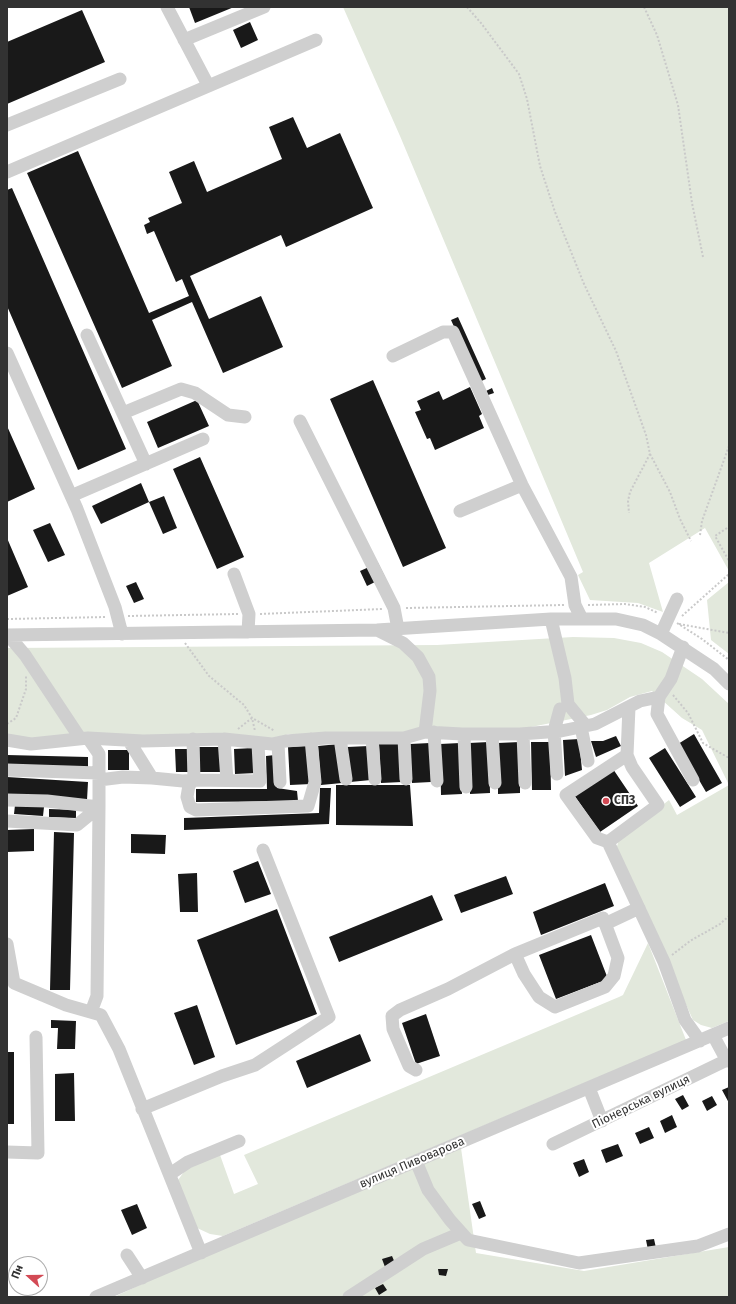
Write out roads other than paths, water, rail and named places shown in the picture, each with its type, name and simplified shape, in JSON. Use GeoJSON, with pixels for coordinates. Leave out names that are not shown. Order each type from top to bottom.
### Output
{"type":"FeatureCollection","features":[{"type":"Feature","properties":{"kind":"street"},"geometry":{"type":"LineString","coordinates":[[167,7],[208,85]]}},
{"type":"Feature","properties":{"kind":"street"},"geometry":{"type":"LineString","coordinates":[[184,40],[264,7]]}},
{"type":"Feature","properties":{"kind":"street"},"geometry":{"type":"LineString","coordinates":[[7,172],[316,40]]}},
{"type":"Feature","properties":{"kind":"street"},"geometry":{"type":"LineString","coordinates":[[7,125],[120,79]]}},
{"type":"Feature","properties":{"kind":"street"},"geometry":{"type":"LineString","coordinates":[[393,356],[443,332],[453,332],[522,485],[571,577],[575,605],[582,619]]}},
{"type":"Feature","properties":{"kind":"street"},"geometry":{"type":"LineString","coordinates":[[87,335],[146,464]]}},
{"type":"Feature","properties":{"kind":"street"},"geometry":{"type":"LineString","coordinates":[[7,354],[71,496],[118,616],[122,634]]}},
{"type":"Feature","properties":{"kind":"street"},"geometry":{"type":"LineString","coordinates":[[123,413],[181,388],[195,393],[228,415],[245,417]]}},
{"type":"Feature","properties":{"kind":"street"},"geometry":{"type":"LineString","coordinates":[[300,421],[394,608],[398,629]]}},
{"type":"Feature","properties":{"kind":"street"},"geometry":{"type":"LineString","coordinates":[[71,496],[203,439]]}},
{"type":"Feature","properties":{"kind":"street"},"geometry":{"type":"LineString","coordinates":[[460,511],[522,485]]}},
{"type":"Feature","properties":{"kind":"street"},"geometry":{"type":"LineString","coordinates":[[234,574],[249,614],[248,632]]}},
{"type":"Feature","properties":{"kind":"street"},"geometry":{"type":"LineString","coordinates":[[661,634],[674,621],[677,599]]}},
{"type":"Feature","properties":{"kind":"street"},"geometry":{"type":"LineString","coordinates":[[551,619],[565,678],[568,704],[584,726],[588,761]]}},
{"type":"Feature","properties":{"kind":"street"},"geometry":{"type":"LineString","coordinates":[[7,635],[377,630],[551,619],[616,619],[627,621],[661,634],[683,647],[714,669],[729,684]]}},
{"type":"Feature","properties":{"kind":"street"},"geometry":{"type":"LineString","coordinates":[[377,630],[403,643],[418,657],[429,677],[430,732],[437,781]]}},
{"type":"Feature","properties":{"kind":"street"},"geometry":{"type":"LineString","coordinates":[[7,635],[25,655],[71,724],[99,754],[97,996],[91,1012]]}},
{"type":"Feature","properties":{"kind":"street"},"geometry":{"type":"LineString","coordinates":[[683,647],[671,679],[662,692],[657,714],[693,780]]}},
{"type":"Feature","properties":{"kind":"street"},"geometry":{"type":"LineString","coordinates":[[7,740],[31,744],[84,738],[124,741],[224,739],[258,744],[311,739],[404,738],[430,732],[464,734],[523,734],[554,731],[595,724],[640,701],[662,692]]}},
{"type":"Feature","properties":{"kind":"street"},"geometry":{"type":"LineString","coordinates":[[608,842],[658,805],[632,767],[626,755],[628,707]]}},
{"type":"Feature","properties":{"kind":"street"},"geometry":{"type":"LineString","coordinates":[[557,774],[554,731],[560,709]]}},
{"type":"Feature","properties":{"kind":"street"},"geometry":{"type":"LineString","coordinates":[[71,724],[124,741],[152,778]]}},
{"type":"Feature","properties":{"kind":"street"},"geometry":{"type":"LineString","coordinates":[[464,734],[466,787]]}},
{"type":"Feature","properties":{"kind":"street"},"geometry":{"type":"LineString","coordinates":[[492,734],[495,783]]}},
{"type":"Feature","properties":{"kind":"street"},"geometry":{"type":"LineString","coordinates":[[523,734],[525,783]]}},
{"type":"Feature","properties":{"kind":"street"},"geometry":{"type":"LineString","coordinates":[[340,738],[346,779]]}},
{"type":"Feature","properties":{"kind":"street"},"geometry":{"type":"LineString","coordinates":[[372,738],[375,779]]}},
{"type":"Feature","properties":{"kind":"street"},"geometry":{"type":"LineString","coordinates":[[404,738],[406,778]]}},
{"type":"Feature","properties":{"kind":"street"},"geometry":{"type":"LineString","coordinates":[[193,739],[194,780]]}},
{"type":"Feature","properties":{"kind":"street"},"geometry":{"type":"LineString","coordinates":[[224,739],[227,780]]}},
{"type":"Feature","properties":{"kind":"street"},"geometry":{"type":"LineString","coordinates":[[194,780],[189,784],[187,797],[190,807],[196,810],[308,806],[315,782],[311,739]]}},
{"type":"Feature","properties":{"kind":"street"},"geometry":{"type":"LineString","coordinates":[[280,782],[282,742]]}},
{"type":"Feature","properties":{"kind":"street"},"geometry":{"type":"LineString","coordinates":[[7,770],[183,780],[260,781],[258,744]]}},
{"type":"Feature","properties":{"kind":"street"},"geometry":{"type":"LineString","coordinates":[[626,755],[566,795],[597,838],[608,842],[664,962],[685,1020],[700,1041]]}},
{"type":"Feature","properties":{"kind":"street"},"geometry":{"type":"LineString","coordinates":[[7,800],[47,801],[99,807]]}},
{"type":"Feature","properties":{"kind":"street"},"geometry":{"type":"LineString","coordinates":[[7,821],[77,826],[99,807]]}},
{"type":"Feature","properties":{"kind":"street"},"geometry":{"type":"LineString","coordinates":[[142,1109],[222,1076],[255,1065],[330,1017],[263,850]]}},
{"type":"Feature","properties":{"kind":"street"},"geometry":{"type":"LineString","coordinates":[[605,924],[639,908]]}},
{"type":"Feature","properties":{"kind":"street"},"geometry":{"type":"LineString","coordinates":[[416,1070],[409,1066],[394,1029],[392,1016],[400,1010],[448,990],[515,954],[603,918],[618,958],[614,976],[605,987],[554,1007],[539,997],[524,974],[515,954]]}},
{"type":"Feature","properties":{"kind":"street"},"geometry":{"type":"LineString","coordinates":[[7,944],[14,983],[66,1005],[101,1015],[119,1049],[201,1252]]}},
{"type":"Feature","properties":{"kind":"street","name":"вулиця Пивоварова"},"geometry":{"type":"LineString","coordinates":[[96,1297],[729,1028]]}},
{"type":"Feature","properties":{"kind":"street"},"geometry":{"type":"LineString","coordinates":[[713,1035],[728,1060]]}},
{"type":"Feature","properties":{"kind":"street"},"geometry":{"type":"LineString","coordinates":[[7,1152],[38,1153],[36,1037]]}},
{"type":"Feature","properties":{"kind":"street","name":"Піонерська вулиця"},"geometry":{"type":"LineString","coordinates":[[553,1144],[728,1060]]}},
{"type":"Feature","properties":{"kind":"street"},"geometry":{"type":"LineString","coordinates":[[589,1088],[602,1121]]}},
{"type":"Feature","properties":{"kind":"street"},"geometry":{"type":"LineString","coordinates":[[170,1174],[188,1162],[238,1141]]}},
{"type":"Feature","properties":{"kind":"street"},"geometry":{"type":"LineString","coordinates":[[416,1161],[428,1190],[468,1240],[579,1262],[698,1246],[729,1234]]}},
{"type":"Feature","properties":{"kind":"street"},"geometry":{"type":"LineString","coordinates":[[349,1297],[424,1249],[461,1233]]}},
{"type":"Feature","properties":{"kind":"street"},"geometry":{"type":"LineString","coordinates":[[128,1255],[142,1278]]}},
{"type":"Feature","properties":{"kind":"place","name":"СПЗ"},"geometry":{"type":"Point","coordinates":[606,801]}}]}
